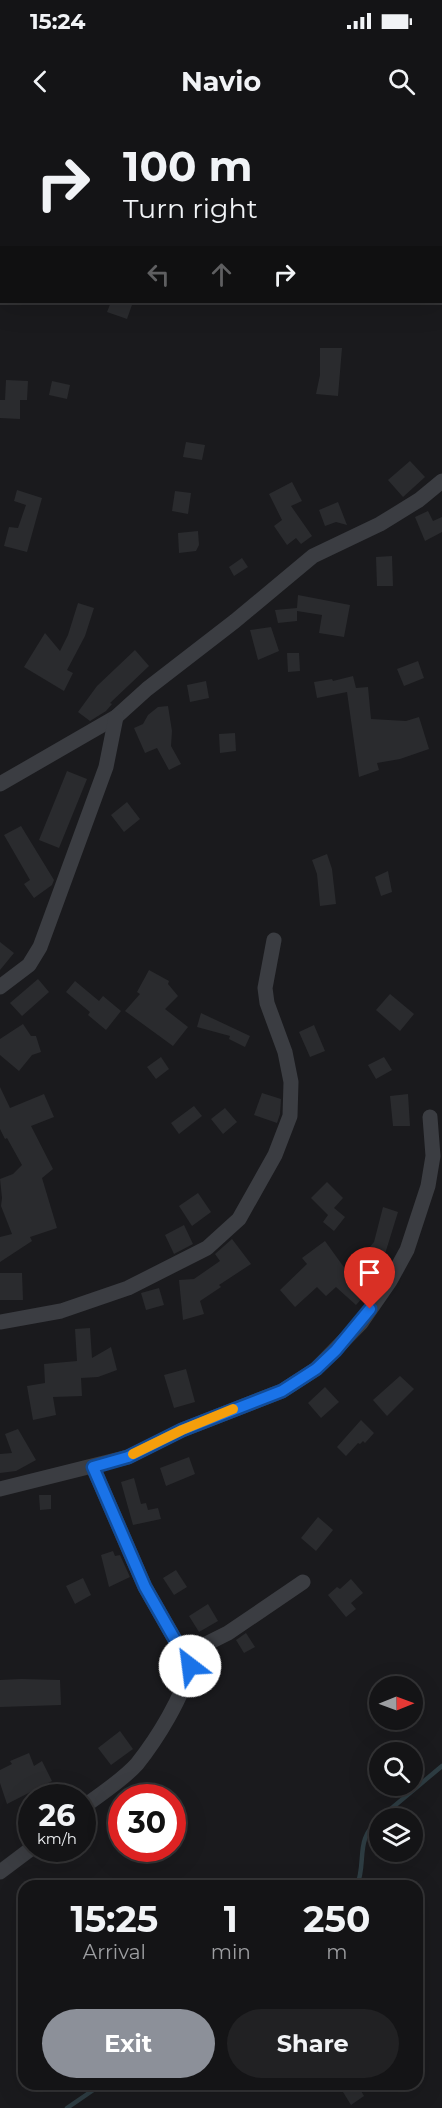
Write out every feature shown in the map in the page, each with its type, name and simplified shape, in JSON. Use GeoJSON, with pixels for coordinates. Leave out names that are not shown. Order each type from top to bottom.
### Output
{"type":"FeatureCollection","features":[{"type":"Feature","properties":{"kind":"street"},"geometry":{"type":"LineString","coordinates":[[0,784],[116,717],[147,689],[235,621],[313,556],[380,524],[419,500],[442,481]]}},
{"type":"Feature","properties":{"kind":"street"},"geometry":{"type":"LineString","coordinates":[[0,987],[29,965],[40,947],[106,767],[116,717]]}},
{"type":"Feature","properties":{"kind":"street"},"geometry":{"type":"LineString","coordinates":[[0,1322],[61,1311],[128,1288],[207,1248],[239,1219],[275,1155],[290,1116],[291,1082],[285,1052],[267,1003],[265,988],[274,939]]}},
{"type":"Feature","properties":{"kind":"street"},"geometry":{"type":"LineString","coordinates":[[0,1489],[128,1457],[182,1430],[282,1391],[316,1369],[336,1350],[366,1314],[407,1250],[428,1186],[433,1156],[430,1117]]}},
{"type":"Feature","properties":{"kind":"street"},"geometry":{"type":"LineString","coordinates":[[93,1467],[145,1587],[190,1666]]}},
{"type":"Feature","properties":{"kind":"street"},"geometry":{"type":"LineString","coordinates":[[96,1797],[136,1764],[175,1706],[186,1682],[190,1657],[194,1650],[253,1618],[303,1582]]}},
{"type":"Feature","properties":{"kind":"street"},"geometry":{"type":"LineString","coordinates":[[0,1872],[18,1858]]}},
{"type":"Feature","properties":{"kind":"building"},"geometry":{"type":"Polygon","coordinates":[[[111,303],[133,303],[127,319],[107,312],[111,303]]]}},
{"type":"Feature","properties":{"kind":"building"},"geometry":{"type":"Polygon","coordinates":[[[320,348],[342,348],[338,396],[316,394],[320,375],[320,348]]]}},
{"type":"Feature","properties":{"kind":"building"},"geometry":{"type":"Polygon","coordinates":[[[6,380],[28,381],[27,400],[20,400],[20,419],[0,418],[0,400],[5,400],[6,380]]]}},
{"type":"Feature","properties":{"kind":"building"},"geometry":{"type":"Polygon","coordinates":[[[52,381],[70,385],[67,399],[49,395],[52,381]]]}},
{"type":"Feature","properties":{"kind":"building"},"geometry":{"type":"Polygon","coordinates":[[[186,442],[205,445],[202,460],[183,457],[186,442]]]}},
{"type":"Feature","properties":{"kind":"building"},"geometry":{"type":"Polygon","coordinates":[[[410,461],[425,477],[403,497],[388,480],[410,461]]]}},
{"type":"Feature","properties":{"kind":"building"},"geometry":{"type":"Polygon","coordinates":[[[292,482],[302,501],[291,506],[312,536],[301,544],[296,538],[287,545],[274,526],[282,520],[269,494],[292,482]]]}},
{"type":"Feature","properties":{"kind":"building"},"geometry":{"type":"Polygon","coordinates":[[[17,490],[42,498],[27,552],[4,546],[9,527],[18,528],[26,505],[14,501],[17,490]]]}},
{"type":"Feature","properties":{"kind":"building"},"geometry":{"type":"Polygon","coordinates":[[[175,491],[191,493],[188,514],[172,511],[175,491]]]}},
{"type":"Feature","properties":{"kind":"building"},"geometry":{"type":"Polygon","coordinates":[[[338,502],[347,525],[336,522],[325,526],[319,510],[338,502]]]}},
{"type":"Feature","properties":{"kind":"building"},"geometry":{"type":"Polygon","coordinates":[[[428,511],[433,521],[442,517],[442,532],[425,541],[415,517],[428,511]]]}},
{"type":"Feature","properties":{"kind":"building"},"geometry":{"type":"Polygon","coordinates":[[[198,531],[199,545],[196,551],[179,553],[178,533],[198,531]]]}},
{"type":"Feature","properties":{"kind":"building"},"geometry":{"type":"Polygon","coordinates":[[[392,556],[393,586],[377,586],[376,557],[392,556]]]}},
{"type":"Feature","properties":{"kind":"building"},"geometry":{"type":"Polygon","coordinates":[[[242,558],[248,567],[234,576],[229,567],[242,558]]]}},
{"type":"Feature","properties":{"kind":"building"},"geometry":{"type":"Polygon","coordinates":[[[298,595],[350,605],[344,637],[319,633],[322,615],[297,611],[297,621],[278,623],[275,610],[297,608],[298,595]]]}},
{"type":"Feature","properties":{"kind":"building"},"geometry":{"type":"Polygon","coordinates":[[[78,603],[94,608],[85,636],[67,670],[73,673],[64,691],[24,667],[45,633],[60,651],[68,635],[78,603]]]}},
{"type":"Feature","properties":{"kind":"building"},"geometry":{"type":"Polygon","coordinates":[[[271,627],[279,651],[258,660],[250,630],[271,627]]]}},
{"type":"Feature","properties":{"kind":"building"},"geometry":{"type":"Polygon","coordinates":[[[135,650],[149,666],[110,703],[112,704],[106,711],[90,721],[78,712],[97,686],[135,650]]]}},
{"type":"Feature","properties":{"kind":"building"},"geometry":{"type":"Polygon","coordinates":[[[287,653],[299,653],[300,671],[288,672],[287,653]]]}},
{"type":"Feature","properties":{"kind":"building"},"geometry":{"type":"Polygon","coordinates":[[[418,661],[424,678],[404,686],[397,669],[418,661]]]}},
{"type":"Feature","properties":{"kind":"building"},"geometry":{"type":"Polygon","coordinates":[[[353,676],[356,688],[368,687],[371,719],[406,721],[419,717],[429,749],[400,759],[377,763],[379,770],[359,777],[347,692],[317,698],[314,682],[332,679],[333,681],[353,676]]]}},
{"type":"Feature","properties":{"kind":"building"},"geometry":{"type":"Polygon","coordinates":[[[206,681],[209,698],[190,702],[187,685],[206,681]]]}},
{"type":"Feature","properties":{"kind":"building"},"geometry":{"type":"Polygon","coordinates":[[[168,706],[172,731],[171,746],[181,764],[169,770],[157,748],[145,753],[134,728],[143,724],[148,715],[158,707],[168,706]]]}},
{"type":"Feature","properties":{"kind":"building"},"geometry":{"type":"Polygon","coordinates":[[[235,733],[236,751],[220,753],[219,734],[235,733]]]}},
{"type":"Feature","properties":{"kind":"building"},"geometry":{"type":"Polygon","coordinates":[[[67,771],[87,779],[59,848],[39,840],[67,771]]]}},
{"type":"Feature","properties":{"kind":"building"},"geometry":{"type":"Polygon","coordinates":[[[127,802],[140,819],[124,832],[111,815],[127,802]]]}},
{"type":"Feature","properties":{"kind":"building"},"geometry":{"type":"Polygon","coordinates":[[[21,826],[54,880],[52,885],[34,898],[24,884],[30,880],[4,835],[21,826]]]}},
{"type":"Feature","properties":{"kind":"building"},"geometry":{"type":"Polygon","coordinates":[[[327,854],[332,869],[336,904],[320,906],[317,874],[312,860],[327,854]]]}},
{"type":"Feature","properties":{"kind":"building"},"geometry":{"type":"Polygon","coordinates":[[[388,871],[392,892],[381,896],[375,877],[388,871]]]}},
{"type":"Feature","properties":{"kind":"building"},"geometry":{"type":"Polygon","coordinates":[[[0,942],[14,953],[0,970],[0,942]]]}},
{"type":"Feature","properties":{"kind":"building"},"geometry":{"type":"Polygon","coordinates":[[[149,970],[169,981],[168,984],[178,996],[165,1009],[188,1027],[173,1046],[125,1011],[140,994],[137,992],[149,970]]]}},
{"type":"Feature","properties":{"kind":"building"},"geometry":{"type":"Polygon","coordinates":[[[38,979],[49,992],[22,1016],[10,1003],[38,979]]]}},
{"type":"Feature","properties":{"kind":"building"},"geometry":{"type":"Polygon","coordinates":[[[75,981],[99,1001],[103,996],[121,1011],[106,1030],[88,1015],[90,1012],[66,992],[75,981]]]}},
{"type":"Feature","properties":{"kind":"building"},"geometry":{"type":"Polygon","coordinates":[[[390,994],[414,1014],[400,1031],[376,1010],[390,994]]]}},
{"type":"Feature","properties":{"kind":"building"},"geometry":{"type":"Polygon","coordinates":[[[201,1013],[250,1036],[245,1047],[229,1039],[230,1036],[197,1027],[201,1013]]]}},
{"type":"Feature","properties":{"kind":"building"},"geometry":{"type":"Polygon","coordinates":[[[23,1024],[31,1036],[36,1036],[41,1052],[32,1055],[19,1071],[0,1055],[0,1039],[23,1024]]]}},
{"type":"Feature","properties":{"kind":"building"},"geometry":{"type":"Polygon","coordinates":[[[314,1025],[325,1051],[310,1057],[299,1032],[314,1025]]]}},
{"type":"Feature","properties":{"kind":"building"},"geometry":{"type":"Polygon","coordinates":[[[161,1057],[169,1069],[156,1079],[147,1067],[161,1057]]]}},
{"type":"Feature","properties":{"kind":"building"},"geometry":{"type":"Polygon","coordinates":[[[384,1057],[392,1070],[376,1079],[368,1065],[384,1057]]]}},
{"type":"Feature","properties":{"kind":"building"},"geometry":{"type":"Polygon","coordinates":[[[0,1087],[10,1108],[44,1094],[54,1117],[31,1126],[53,1169],[42,1178],[57,1228],[30,1237],[32,1241],[0,1262],[0,1237],[12,1234],[1,1206],[0,1179],[13,1174],[22,1165],[0,1129],[0,1087]]]}},
{"type":"Feature","properties":{"kind":"building"},"geometry":{"type":"Polygon","coordinates":[[[262,1093],[281,1099],[277,1123],[254,1115],[262,1093]]]}},
{"type":"Feature","properties":{"kind":"building"},"geometry":{"type":"Polygon","coordinates":[[[408,1094],[410,1126],[393,1126],[390,1096],[408,1094]]]}},
{"type":"Feature","properties":{"kind":"building"},"geometry":{"type":"Polygon","coordinates":[[[194,1106],[202,1116],[179,1134],[171,1123],[194,1106]]]}},
{"type":"Feature","properties":{"kind":"building"},"geometry":{"type":"Polygon","coordinates":[[[225,1108],[237,1122],[223,1134],[211,1119],[225,1108]]]}},
{"type":"Feature","properties":{"kind":"building"},"geometry":{"type":"Polygon","coordinates":[[[327,1182],[343,1198],[334,1208],[345,1217],[334,1231],[323,1222],[328,1215],[311,1198],[327,1182]]]}},
{"type":"Feature","properties":{"kind":"building"},"geometry":{"type":"Polygon","coordinates":[[[198,1193],[211,1212],[192,1226],[179,1206],[198,1193]]]}},
{"type":"Feature","properties":{"kind":"building"},"geometry":{"type":"Polygon","coordinates":[[[383,1207],[398,1212],[385,1254],[390,1258],[371,1281],[375,1284],[356,1305],[336,1287],[326,1296],[317,1287],[295,1307],[280,1290],[307,1264],[302,1258],[325,1241],[351,1277],[368,1257],[364,1254],[374,1242],[383,1207]]]}},
{"type":"Feature","properties":{"kind":"building"},"geometry":{"type":"Polygon","coordinates":[[[184,1225],[193,1244],[174,1254],[165,1235],[184,1225]]]}},
{"type":"Feature","properties":{"kind":"building"},"geometry":{"type":"Polygon","coordinates":[[[232,1239],[251,1264],[200,1301],[204,1314],[183,1320],[179,1280],[194,1279],[220,1261],[215,1254],[232,1239]]]}},
{"type":"Feature","properties":{"kind":"building"},"geometry":{"type":"Polygon","coordinates":[[[0,1273],[22,1273],[23,1300],[0,1300],[0,1273]]]}},
{"type":"Feature","properties":{"kind":"building"},"geometry":{"type":"Polygon","coordinates":[[[159,1288],[164,1305],[146,1310],[141,1293],[159,1288]]]}},
{"type":"Feature","properties":{"kind":"building"},"geometry":{"type":"Polygon","coordinates":[[[90,1328],[92,1358],[111,1347],[117,1370],[98,1377],[81,1378],[82,1396],[53,1397],[56,1415],[33,1420],[27,1386],[45,1383],[44,1364],[77,1361],[75,1329],[90,1328]]]}},
{"type":"Feature","properties":{"kind":"building"},"geometry":{"type":"Polygon","coordinates":[[[186,1369],[195,1402],[174,1408],[164,1375],[186,1369]]]}},
{"type":"Feature","properties":{"kind":"building"},"geometry":{"type":"Polygon","coordinates":[[[400,1376],[414,1389],[387,1416],[373,1400],[400,1376]]]}},
{"type":"Feature","properties":{"kind":"building"},"geometry":{"type":"Polygon","coordinates":[[[325,1387],[339,1402],[321,1418],[308,1403],[325,1387]]]}},
{"type":"Feature","properties":{"kind":"building"},"geometry":{"type":"Polygon","coordinates":[[[361,1420],[374,1433],[365,1443],[363,1441],[358,1443],[346,1456],[337,1447],[361,1420]]]}},
{"type":"Feature","properties":{"kind":"building"},"geometry":{"type":"Polygon","coordinates":[[[18,1429],[36,1460],[16,1471],[0,1473],[0,1454],[12,1453],[5,1434],[18,1429]]]}},
{"type":"Feature","properties":{"kind":"building"},"geometry":{"type":"Polygon","coordinates":[[[189,1457],[195,1474],[166,1486],[160,1468],[189,1457]]]}},
{"type":"Feature","properties":{"kind":"building"},"geometry":{"type":"Polygon","coordinates":[[[134,1478],[141,1504],[146,1503],[148,1510],[158,1508],[161,1519],[133,1525],[121,1482],[134,1478]]]}},
{"type":"Feature","properties":{"kind":"building"},"geometry":{"type":"Polygon","coordinates":[[[39,1495],[51,1495],[51,1509],[40,1510],[39,1495]]]}},
{"type":"Feature","properties":{"kind":"building"},"geometry":{"type":"Polygon","coordinates":[[[318,1517],[333,1530],[316,1551],[301,1538],[318,1517]]]}},
{"type":"Feature","properties":{"kind":"building"},"geometry":{"type":"Polygon","coordinates":[[[113,1551],[115,1556],[120,1555],[130,1577],[109,1587],[101,1555],[113,1551]]]}},
{"type":"Feature","properties":{"kind":"building"},"geometry":{"type":"Polygon","coordinates":[[[176,1570],[187,1587],[174,1595],[163,1578],[176,1570]]]}},
{"type":"Feature","properties":{"kind":"building"},"geometry":{"type":"Polygon","coordinates":[[[83,1578],[91,1595],[75,1604],[66,1586],[83,1578]]]}},
{"type":"Feature","properties":{"kind":"building"},"geometry":{"type":"Polygon","coordinates":[[[351,1579],[363,1593],[351,1603],[356,1609],[346,1617],[328,1595],[337,1587],[340,1589],[351,1579]]]}},
{"type":"Feature","properties":{"kind":"building"},"geometry":{"type":"Polygon","coordinates":[[[208,1604],[218,1621],[199,1632],[189,1616],[208,1604]]]}},
{"type":"Feature","properties":{"kind":"building"},"geometry":{"type":"Polygon","coordinates":[[[246,1633],[255,1647],[244,1653],[236,1640],[246,1633]]]}},
{"type":"Feature","properties":{"kind":"building"},"geometry":{"type":"Polygon","coordinates":[[[0,1680],[60,1680],[61,1705],[0,1707],[0,1680]]]}},
{"type":"Feature","properties":{"kind":"building"},"geometry":{"type":"Polygon","coordinates":[[[120,1731],[133,1749],[111,1765],[98,1748],[120,1731]]]}},
{"type":"Feature","properties":{"kind":"building"},"geometry":{"type":"Polygon","coordinates":[[[29,1753],[34,1766],[42,1761],[52,1781],[46,1784],[18,1784],[18,1798],[7,1804],[0,1783],[0,1770],[12,1764],[10,1761],[29,1753]]]}},
{"type":"Feature","properties":{"kind":"building"},"geometry":{"type":"Polygon","coordinates":[[[360,2090],[364,2096],[351,2105],[343,2092],[360,2090]]]}},
{"type":"Feature","properties":{"kind":"waterway"},"geometry":{"type":"LineString","coordinates":[[392,1808],[442,1766]]}},
{"type":"Feature","properties":{"kind":"waterway"},"geometry":{"type":"LineString","coordinates":[[359,1880],[362,1850],[369,1831]]}},
{"type":"Feature","properties":{"kind":"waterway"},"geometry":{"type":"LineString","coordinates":[[67,2108],[93,2090]]}},
{"type":"Feature","properties":{"kind":"slow traffic"},"geometry":{"type":"LineString","coordinates":[[133,1454],[233,1409]]}},
{"type":"Feature","properties":{"kind":"route"},"geometry":{"type":"LineString","coordinates":[[190,1666],[145,1587],[93,1467],[128,1457],[182,1430],[243,1404],[282,1391],[316,1369],[336,1350],[370,1309]]}}]}
